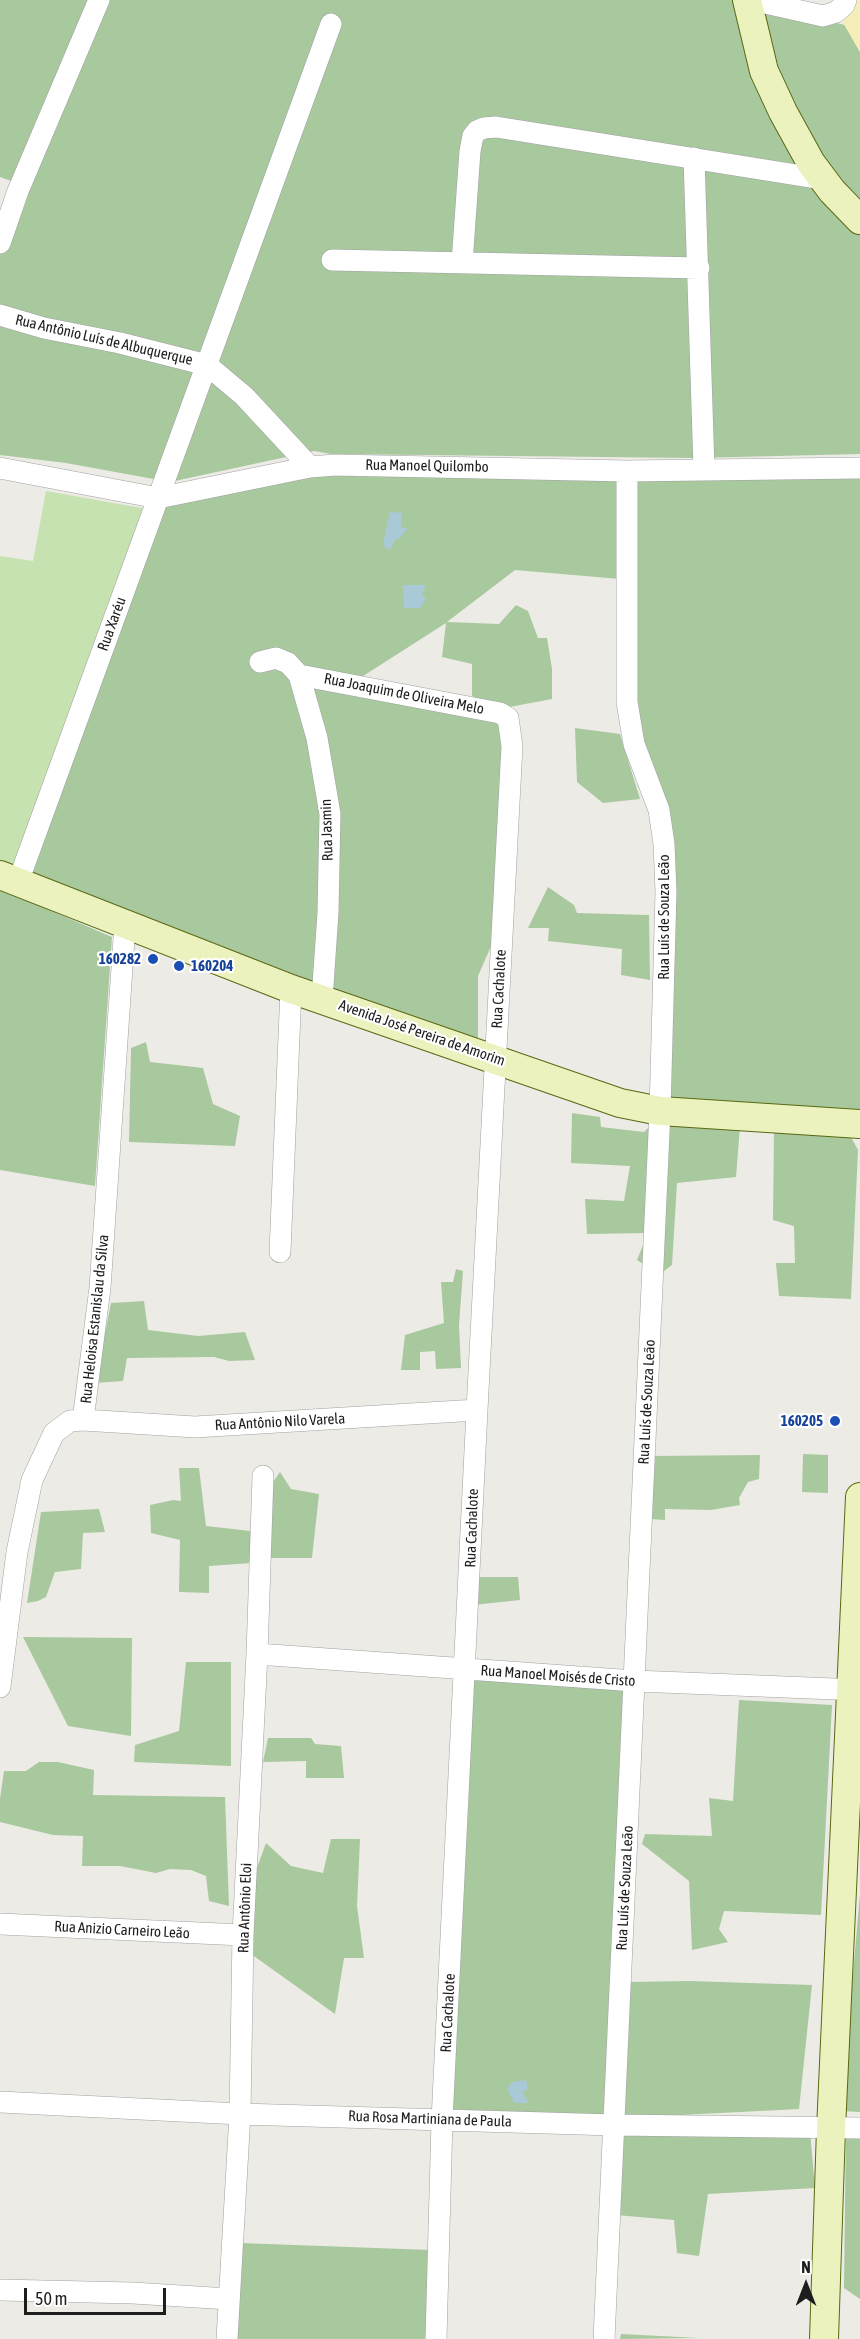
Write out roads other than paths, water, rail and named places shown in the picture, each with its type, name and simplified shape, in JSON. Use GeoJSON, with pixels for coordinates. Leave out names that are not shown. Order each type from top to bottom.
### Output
{"type":"FeatureCollection","features":[{"type":"Feature","properties":{"kind":"main road"},"geometry":{"type":"LineString","coordinates":[[747,0],[764,72],[801,145],[822,178],[860,220]]}},
{"type":"Feature","properties":{"kind":"main road","name":"Avenida José Pereira de Amorim"},"geometry":{"type":"LineString","coordinates":[[9,879],[291,989],[620,1103],[660,1111],[860,1124]]}},
{"type":"Feature","properties":{"kind":"main road"},"geometry":{"type":"LineString","coordinates":[[824,2339],[831,2129],[856,1690],[860,1497]]}},
{"type":"Feature","properties":{"kind":"street"},"geometry":{"type":"LineString","coordinates":[[0,243],[18,191],[99,0]]}},
{"type":"Feature","properties":{"kind":"street"},"geometry":{"type":"LineString","coordinates":[[752,0],[823,16],[836,12],[846,0]]}},
{"type":"Feature","properties":{"kind":"street","name":"Rua Xaréu"},"geometry":{"type":"LineString","coordinates":[[9,879],[158,498],[331,24]]}},
{"type":"Feature","properties":{"kind":"street"},"geometry":{"type":"LineString","coordinates":[[462,263],[470,151],[473,136],[484,128],[496,127],[822,178]]}},
{"type":"Feature","properties":{"kind":"street"},"geometry":{"type":"LineString","coordinates":[[694,158],[704,469]]}},
{"type":"Feature","properties":{"kind":"street"},"geometry":{"type":"LineString","coordinates":[[332,260],[699,268]]}},
{"type":"Feature","properties":{"kind":"street","name":"Rua Antônio Luís de Albuquerque"},"geometry":{"type":"LineString","coordinates":[[0,315],[44,328],[120,343],[207,365],[244,396],[310,467]]}},
{"type":"Feature","properties":{"kind":"street","name":"Rua Manoel Quilombo"},"geometry":{"type":"LineString","coordinates":[[0,468],[158,498],[310,467],[335,465],[627,471],[860,468]]}},
{"type":"Feature","properties":{"kind":"street","name":"Rua Luís de Souza Leão"},"geometry":{"type":"LineString","coordinates":[[604,2339],[660,1111],[666,892],[660,810],[634,744],[627,702],[627,471]]}},
{"type":"Feature","properties":{"kind":"street"},"geometry":{"type":"LineString","coordinates":[[260,662],[276,658],[288,663],[299,675]]}},
{"type":"Feature","properties":{"kind":"street","name":"Rua Joaquim de Oliveira Melo"},"geometry":{"type":"LineString","coordinates":[[299,675],[500,713],[508,718]]}},
{"type":"Feature","properties":{"kind":"street","name":"Rua Jasmin"},"geometry":{"type":"LineString","coordinates":[[299,675],[317,738],[330,814],[328,913],[322,999]]}},
{"type":"Feature","properties":{"kind":"street","name":"Rua Cachalote"},"geometry":{"type":"LineString","coordinates":[[436,2339],[442,2120],[512,746],[508,718]]}},
{"type":"Feature","properties":{"kind":"street","name":"Rua Heloisa Estanislau da Silva"},"geometry":{"type":"LineString","coordinates":[[0,1687],[17,1552],[32,1480],[54,1434],[69,1421],[83,1420],[100,1288],[125,924]]}},
{"type":"Feature","properties":{"kind":"street"},"geometry":{"type":"LineString","coordinates":[[280,1252],[291,989]]}},
{"type":"Feature","properties":{"kind":"street","name":"Rua Antônio Nilo Varela"},"geometry":{"type":"LineString","coordinates":[[83,1420],[195,1427],[477,1410]]}},
{"type":"Feature","properties":{"kind":"street","name":"Rua Antônio Eloi"},"geometry":{"type":"LineString","coordinates":[[227,2339],[240,2114],[243,1935],[263,1476]]}},
{"type":"Feature","properties":{"kind":"street","name":"Rua Manoel Moisés de Cristo"},"geometry":{"type":"LineString","coordinates":[[257,1654],[466,1671],[856,1690]]}},
{"type":"Feature","properties":{"kind":"street","name":"Rua Anizio Carneiro Leão"},"geometry":{"type":"LineString","coordinates":[[0,1924],[243,1935]]}},
{"type":"Feature","properties":{"kind":"street","name":"Rua Rosa Martiniana de Paula"},"geometry":{"type":"LineString","coordinates":[[0,2102],[240,2114],[614,2125],[860,2128]]}},
{"type":"Feature","properties":{"kind":"street"},"geometry":{"type":"LineString","coordinates":[[0,2290],[230,2299]]}},
{"type":"Feature","properties":{"kind":"water"},"geometry":{"type":"Polygon","coordinates":[[[390,512],[402,513],[401,528],[408,528],[399,539],[394,540],[392,548],[387,549],[383,544],[390,512]]]}},
{"type":"Feature","properties":{"kind":"water"},"geometry":{"type":"Polygon","coordinates":[[[403,585],[426,585],[422,595],[426,599],[420,608],[404,608],[403,585]]]}},
{"type":"Feature","properties":{"kind":"water"},"geometry":{"type":"Polygon","coordinates":[[[526,2080],[528,2088],[523,2093],[529,2103],[514,2103],[507,2088],[512,2082],[526,2080]]]}},
{"type":"Feature","properties":{"kind":"place","name":"160282"},"geometry":{"type":"Point","coordinates":[153,959]}},
{"type":"Feature","properties":{"kind":"place","name":"160204"},"geometry":{"type":"Point","coordinates":[179,966]}},
{"type":"Feature","properties":{"kind":"place","name":"160205"},"geometry":{"type":"Point","coordinates":[835,1421]}}]}
